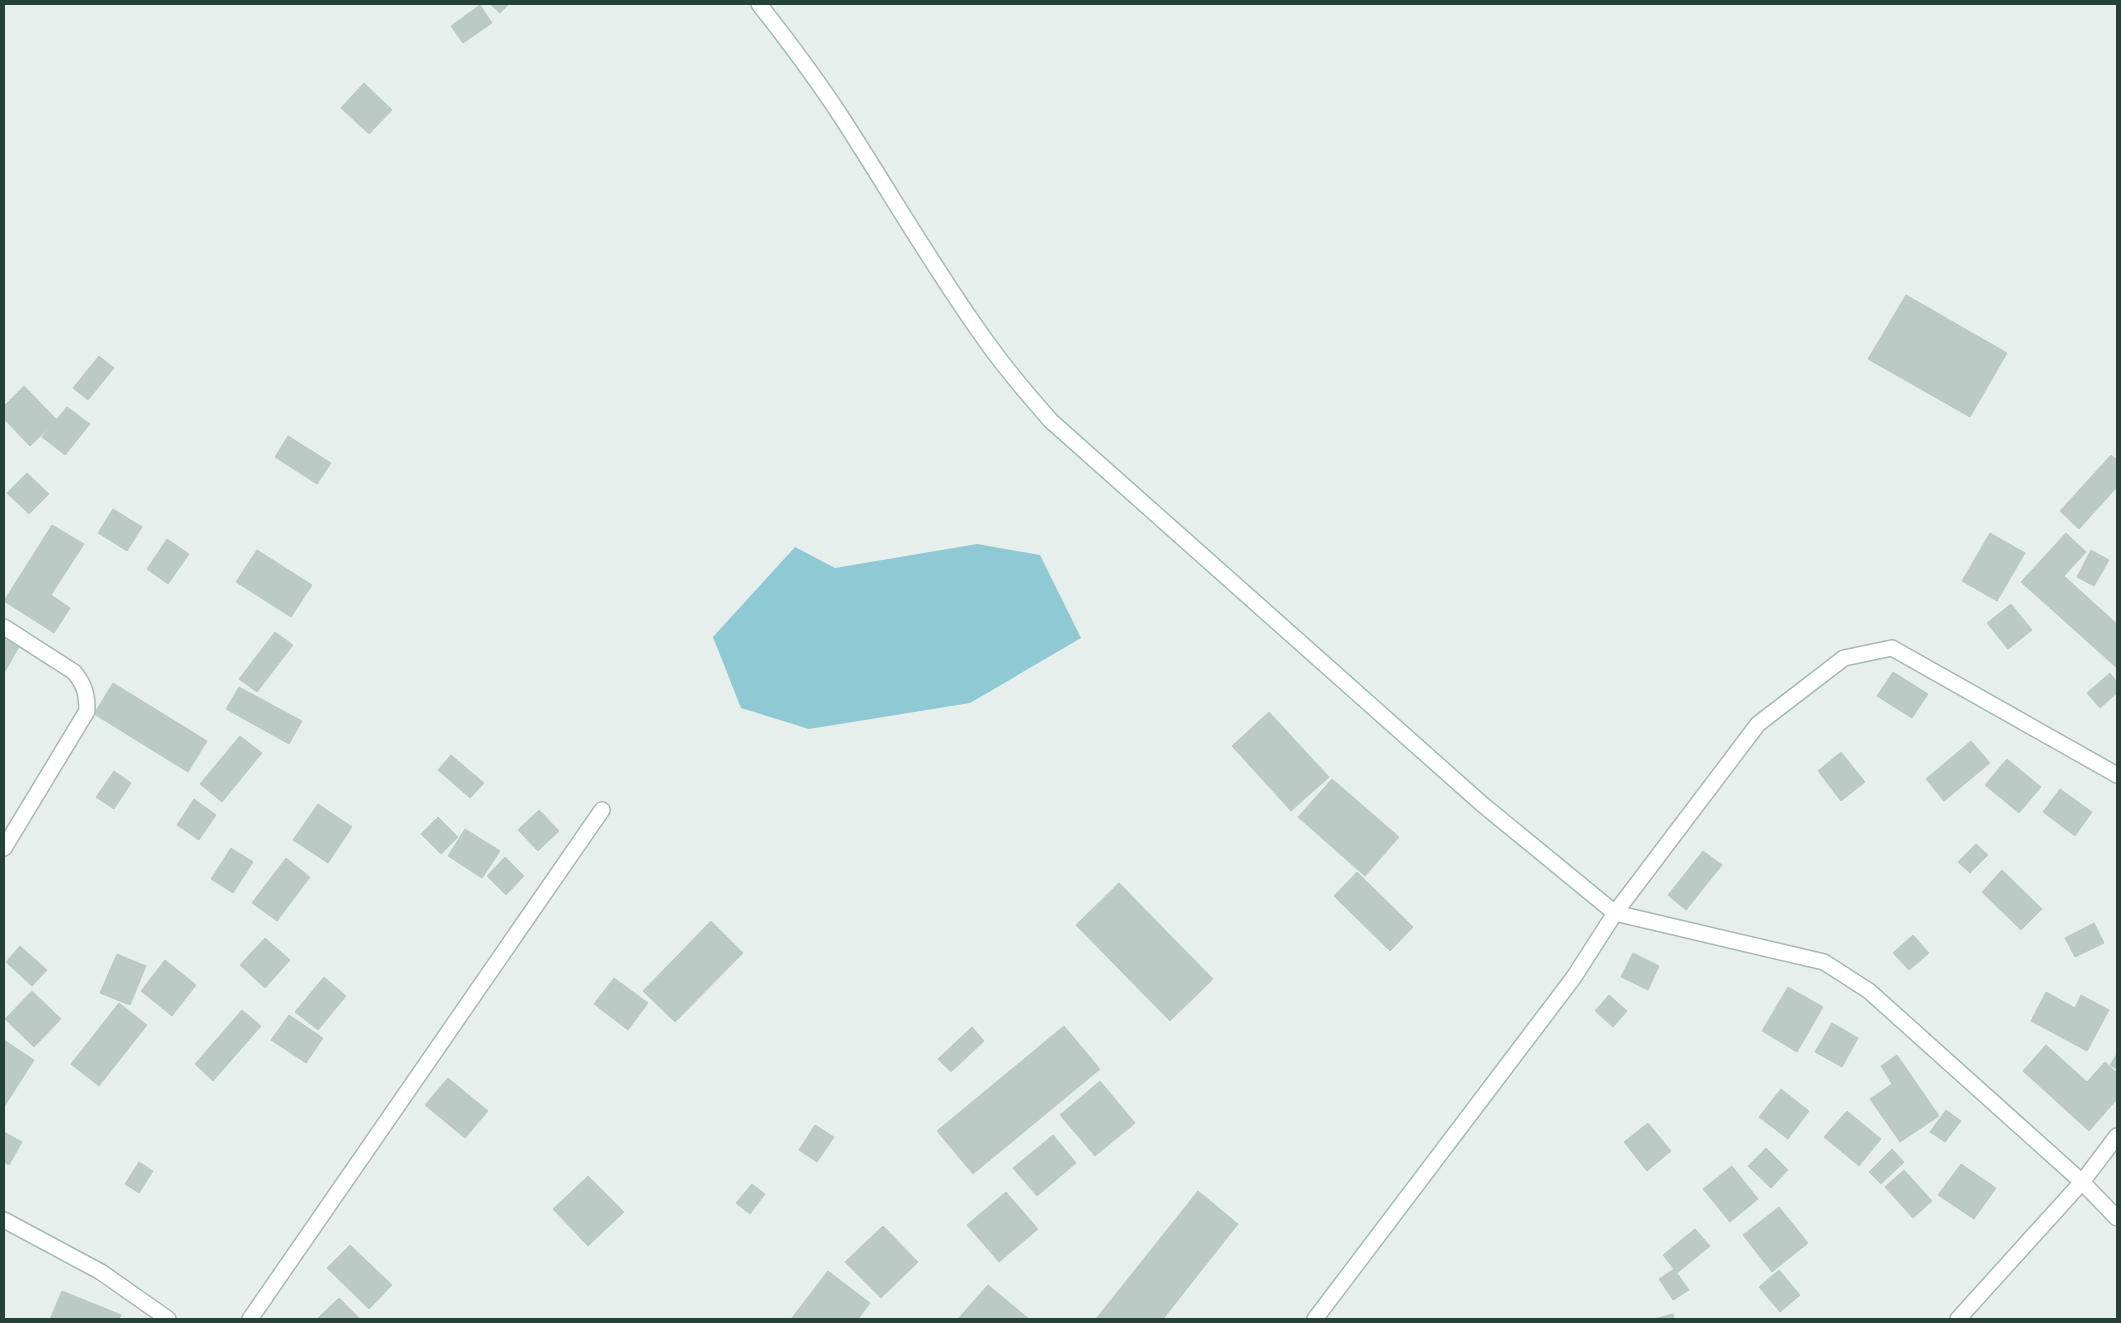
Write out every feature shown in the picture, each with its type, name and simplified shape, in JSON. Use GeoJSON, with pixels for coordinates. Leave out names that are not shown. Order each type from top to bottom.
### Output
{"type":"FeatureCollection","features":[{"type":"Feature","properties":{"kind":"street"},"geometry":{"type":"LineString","coordinates":[[759,4],[800,57],[841,116],[985,340],[1014,379],[1051,421],[1482,804],[1614,913],[1824,962],[1869,991],[2082,1182],[2117,1218]]}},
{"type":"Feature","properties":{"kind":"street"},"geometry":{"type":"LineString","coordinates":[[4,627],[74,672],[83,683],[87,697],[87,711],[4,848]]}},
{"type":"Feature","properties":{"kind":"street"},"geometry":{"type":"LineString","coordinates":[[1315,1319],[1574,977],[1614,913],[1758,724],[1844,658],[1892,648],[2117,774]]}},
{"type":"Feature","properties":{"kind":"street"},"geometry":{"type":"LineString","coordinates":[[250,1319],[602,810]]}},
{"type":"Feature","properties":{"kind":"street"},"geometry":{"type":"LineString","coordinates":[[1958,1319],[2082,1182],[2117,1136]]}},
{"type":"Feature","properties":{"kind":"street"},"geometry":{"type":"LineString","coordinates":[[4,1220],[101,1272],[168,1319]]}},
{"type":"Feature","properties":{"kind":"water"},"geometry":{"type":"Polygon","coordinates":[[[977,544],[1040,555],[1081,638],[970,703],[809,729],[741,708],[713,637],[795,547],[835,568],[977,544]]]}},
{"type":"Feature","properties":{"kind":"building"},"geometry":{"type":"Polygon","coordinates":[[[490,4],[509,4],[500,13],[490,4]]]}},
{"type":"Feature","properties":{"kind":"building"},"geometry":{"type":"Polygon","coordinates":[[[480,5],[492,23],[463,43],[451,26],[480,5]]]}},
{"type":"Feature","properties":{"kind":"building"},"geometry":{"type":"Polygon","coordinates":[[[364,83],[392,110],[369,134],[341,108],[364,83]]]}},
{"type":"Feature","properties":{"kind":"building"},"geometry":{"type":"Polygon","coordinates":[[[1906,295],[2007,353],[1970,417],[1868,359],[1906,295]]]}},
{"type":"Feature","properties":{"kind":"building"},"geometry":{"type":"Polygon","coordinates":[[[99,356],[114,368],[88,400],[73,388],[99,356]]]}},
{"type":"Feature","properties":{"kind":"building"},"geometry":{"type":"Polygon","coordinates":[[[24,386],[57,420],[30,446],[4,419],[4,406],[24,386]]]}},
{"type":"Feature","properties":{"kind":"building"},"geometry":{"type":"Polygon","coordinates":[[[67,407],[90,424],[65,455],[42,437],[67,407]]]}},
{"type":"Feature","properties":{"kind":"building"},"geometry":{"type":"Polygon","coordinates":[[[288,436],[331,463],[317,484],[275,457],[288,436]]]}},
{"type":"Feature","properties":{"kind":"building"},"geometry":{"type":"Polygon","coordinates":[[[2111,455],[2117,460],[2117,487],[2079,529],[2060,511],[2111,455]]]}},
{"type":"Feature","properties":{"kind":"building"},"geometry":{"type":"Polygon","coordinates":[[[27,473],[49,494],[29,514],[7,493],[27,473]]]}},
{"type":"Feature","properties":{"kind":"building"},"geometry":{"type":"Polygon","coordinates":[[[113,509],[142,527],[127,551],[98,533],[113,509]]]}},
{"type":"Feature","properties":{"kind":"building"},"geometry":{"type":"Polygon","coordinates":[[[52,525],[84,544],[51,595],[70,608],[54,633],[4,601],[52,525]]]}},
{"type":"Feature","properties":{"kind":"building"},"geometry":{"type":"Polygon","coordinates":[[[1990,533],[2025,553],[1997,601],[1962,581],[1990,533]]]}},
{"type":"Feature","properties":{"kind":"building"},"geometry":{"type":"Polygon","coordinates":[[[2066,533],[2086,552],[2064,576],[2117,624],[2117,668],[2021,582],[2066,533]]]}},
{"type":"Feature","properties":{"kind":"building"},"geometry":{"type":"Polygon","coordinates":[[[167,539],[189,554],[168,584],[147,569],[167,539]]]}},
{"type":"Feature","properties":{"kind":"building"},"geometry":{"type":"Polygon","coordinates":[[[257,550],[312,585],[291,617],[236,582],[257,550]]]}},
{"type":"Feature","properties":{"kind":"building"},"geometry":{"type":"Polygon","coordinates":[[[2091,550],[2109,560],[2094,586],[2077,577],[2091,550]]]}},
{"type":"Feature","properties":{"kind":"building"},"geometry":{"type":"Polygon","coordinates":[[[2011,604],[2032,630],[2008,649],[1987,623],[2011,604]]]}},
{"type":"Feature","properties":{"kind":"building"},"geometry":{"type":"Polygon","coordinates":[[[275,632],[293,645],[257,692],[239,679],[275,632]]]}},
{"type":"Feature","properties":{"kind":"building"},"geometry":{"type":"Polygon","coordinates":[[[4,636],[20,645],[4,673],[4,636]]]}},
{"type":"Feature","properties":{"kind":"building"},"geometry":{"type":"Polygon","coordinates":[[[1893,672],[1928,694],[1912,718],[1877,696],[1893,672]]]}},
{"type":"Feature","properties":{"kind":"building"},"geometry":{"type":"Polygon","coordinates":[[[2110,673],[2117,682],[2117,693],[2100,708],[2087,693],[2110,673]]]}},
{"type":"Feature","properties":{"kind":"building"},"geometry":{"type":"Polygon","coordinates":[[[113,683],[207,741],[188,772],[94,714],[113,683]]]}},
{"type":"Feature","properties":{"kind":"building"},"geometry":{"type":"Polygon","coordinates":[[[239,687],[302,721],[289,744],[226,709],[239,687]]]}},
{"type":"Feature","properties":{"kind":"building"},"geometry":{"type":"Polygon","coordinates":[[[1269,712],[1329,777],[1291,811],[1232,746],[1269,712]]]}},
{"type":"Feature","properties":{"kind":"building"},"geometry":{"type":"Polygon","coordinates":[[[240,736],[262,753],[222,802],[200,784],[240,736]]]}},
{"type":"Feature","properties":{"kind":"building"},"geometry":{"type":"Polygon","coordinates":[[[1971,741],[1990,763],[1944,801],[1926,779],[1971,741]]]}},
{"type":"Feature","properties":{"kind":"building"},"geometry":{"type":"Polygon","coordinates":[[[1841,752],[1865,782],[1841,801],[1818,771],[1841,752]]]}},
{"type":"Feature","properties":{"kind":"building"},"geometry":{"type":"Polygon","coordinates":[[[451,755],[484,783],[470,798],[438,770],[451,755]]]}},
{"type":"Feature","properties":{"kind":"building"},"geometry":{"type":"Polygon","coordinates":[[[2007,759],[2041,787],[2019,813],[1985,785],[2007,759]]]}},
{"type":"Feature","properties":{"kind":"building"},"geometry":{"type":"Polygon","coordinates":[[[114,771],[131,783],[114,809],[96,797],[114,771]]]}},
{"type":"Feature","properties":{"kind":"building"},"geometry":{"type":"Polygon","coordinates":[[[1332,779],[1399,837],[1365,876],[1298,817],[1332,779]]]}},
{"type":"Feature","properties":{"kind":"building"},"geometry":{"type":"Polygon","coordinates":[[[2060,789],[2092,812],[2075,836],[2043,812],[2060,789]]]}},
{"type":"Feature","properties":{"kind":"building"},"geometry":{"type":"Polygon","coordinates":[[[194,799],[216,815],[199,840],[177,825],[194,799]]]}},
{"type":"Feature","properties":{"kind":"building"},"geometry":{"type":"Polygon","coordinates":[[[318,804],[352,827],[328,863],[293,840],[318,804]]]}},
{"type":"Feature","properties":{"kind":"building"},"geometry":{"type":"Polygon","coordinates":[[[539,810],[559,831],[538,851],[518,830],[539,810]]]}},
{"type":"Feature","properties":{"kind":"building"},"geometry":{"type":"Polygon","coordinates":[[[438,817],[458,837],[441,854],[421,834],[438,817]]]}},
{"type":"Feature","properties":{"kind":"building"},"geometry":{"type":"Polygon","coordinates":[[[465,829],[500,851],[482,878],[448,856],[465,829]]]}},
{"type":"Feature","properties":{"kind":"building"},"geometry":{"type":"Polygon","coordinates":[[[1976,844],[1988,855],[1970,873],[1958,862],[1976,844]]]}},
{"type":"Feature","properties":{"kind":"building"},"geometry":{"type":"Polygon","coordinates":[[[231,848],[253,862],[233,893],[211,879],[231,848]]]}},
{"type":"Feature","properties":{"kind":"building"},"geometry":{"type":"Polygon","coordinates":[[[1703,851],[1722,865],[1686,910],[1668,895],[1703,851]]]}},
{"type":"Feature","properties":{"kind":"building"},"geometry":{"type":"Polygon","coordinates":[[[505,857],[524,876],[506,895],[487,876],[505,857]]]}},
{"type":"Feature","properties":{"kind":"building"},"geometry":{"type":"Polygon","coordinates":[[[286,858],[310,877],[277,921],[252,903],[286,858]]]}},
{"type":"Feature","properties":{"kind":"building"},"geometry":{"type":"Polygon","coordinates":[[[2002,870],[2042,909],[2021,930],[1982,892],[2002,870]]]}},
{"type":"Feature","properties":{"kind":"building"},"geometry":{"type":"Polygon","coordinates":[[[1357,872],[1413,927],[1390,951],[1334,896],[1357,872]]]}},
{"type":"Feature","properties":{"kind":"building"},"geometry":{"type":"Polygon","coordinates":[[[1119,883],[1213,979],[1170,1021],[1076,925],[1119,883]]]}},
{"type":"Feature","properties":{"kind":"building"},"geometry":{"type":"Polygon","coordinates":[[[711,921],[743,953],[675,1022],[643,991],[711,921]]]}},
{"type":"Feature","properties":{"kind":"building"},"geometry":{"type":"Polygon","coordinates":[[[2094,923],[2104,943],[2075,957],[2065,938],[2094,923]]]}},
{"type":"Feature","properties":{"kind":"building"},"geometry":{"type":"Polygon","coordinates":[[[1913,935],[1929,953],[1909,970],[1893,953],[1913,935]]]}},
{"type":"Feature","properties":{"kind":"building"},"geometry":{"type":"Polygon","coordinates":[[[265,938],[290,960],[265,988],[240,965],[265,938]]]}},
{"type":"Feature","properties":{"kind":"building"},"geometry":{"type":"Polygon","coordinates":[[[20,946],[47,970],[32,986],[6,962],[20,946]]]}},
{"type":"Feature","properties":{"kind":"building"},"geometry":{"type":"Polygon","coordinates":[[[1633,953],[1659,966],[1648,990],[1621,977],[1633,953]]]}},
{"type":"Feature","properties":{"kind":"building"},"geometry":{"type":"Polygon","coordinates":[[[117,954],[146,966],[130,1005],[100,993],[117,954]]]}},
{"type":"Feature","properties":{"kind":"building"},"geometry":{"type":"Polygon","coordinates":[[[165,960],[196,985],[172,1016],[141,991],[165,960]]]}},
{"type":"Feature","properties":{"kind":"building"},"geometry":{"type":"Polygon","coordinates":[[[324,977],[346,996],[318,1030],[295,1012],[324,977]]]}},
{"type":"Feature","properties":{"kind":"building"},"geometry":{"type":"Polygon","coordinates":[[[614,978],[648,1003],[628,1030],[594,1004],[614,978]]]}},
{"type":"Feature","properties":{"kind":"building"},"geometry":{"type":"Polygon","coordinates":[[[1788,987],[1823,1007],[1797,1052],[1762,1031],[1788,987]]]}},
{"type":"Feature","properties":{"kind":"building"},"geometry":{"type":"Polygon","coordinates":[[[32,991],[61,1019],[34,1047],[5,1019],[32,991]]]}},
{"type":"Feature","properties":{"kind":"building"},"geometry":{"type":"Polygon","coordinates":[[[2046,992],[2075,1008],[2081,995],[2109,1010],[2087,1051],[2031,1021],[2046,992]]]}},
{"type":"Feature","properties":{"kind":"building"},"geometry":{"type":"Polygon","coordinates":[[[1609,995],[1627,1011],[1613,1027],[1595,1011],[1609,995]]]}},
{"type":"Feature","properties":{"kind":"building"},"geometry":{"type":"Polygon","coordinates":[[[119,1003],[147,1025],[99,1086],[71,1064],[119,1003]]]}},
{"type":"Feature","properties":{"kind":"building"},"geometry":{"type":"Polygon","coordinates":[[[242,1010],[261,1026],[213,1081],[195,1064],[242,1010]]]}},
{"type":"Feature","properties":{"kind":"building"},"geometry":{"type":"Polygon","coordinates":[[[289,1015],[323,1038],[306,1063],[271,1040],[289,1015]]]}},
{"type":"Feature","properties":{"kind":"building"},"geometry":{"type":"Polygon","coordinates":[[[1832,1023],[1858,1038],[1842,1067],[1815,1052],[1832,1023]]]}},
{"type":"Feature","properties":{"kind":"building"},"geometry":{"type":"Polygon","coordinates":[[[1064,1026],[1100,1069],[973,1174],[937,1131],[1064,1026]]]}},
{"type":"Feature","properties":{"kind":"building"},"geometry":{"type":"Polygon","coordinates":[[[972,1027],[984,1041],[951,1072],[938,1059],[972,1027]]]}},
{"type":"Feature","properties":{"kind":"building"},"geometry":{"type":"Polygon","coordinates":[[[4,1040],[34,1060],[4,1107],[4,1040]]]}},
{"type":"Feature","properties":{"kind":"building"},"geometry":{"type":"Polygon","coordinates":[[[2046,1045],[2087,1082],[2105,1062],[2117,1073],[2117,1099],[2089,1131],[2023,1071],[2046,1045]]]}},
{"type":"Feature","properties":{"kind":"building"},"geometry":{"type":"Polygon","coordinates":[[[2117,1054],[2117,1069],[2110,1065],[2117,1054]]]}},
{"type":"Feature","properties":{"kind":"building"},"geometry":{"type":"Polygon","coordinates":[[[1897,1055],[1939,1116],[1900,1142],[1870,1099],[1892,1084],[1881,1066],[1897,1055]]]}},
{"type":"Feature","properties":{"kind":"building"},"geometry":{"type":"Polygon","coordinates":[[[448,1078],[488,1111],[465,1138],[425,1105],[448,1078]]]}},
{"type":"Feature","properties":{"kind":"building"},"geometry":{"type":"Polygon","coordinates":[[[1100,1081],[1135,1123],[1095,1156],[1060,1115],[1100,1081]]]}},
{"type":"Feature","properties":{"kind":"building"},"geometry":{"type":"Polygon","coordinates":[[[1781,1089],[1809,1111],[1788,1139],[1759,1117],[1781,1089]]]}},
{"type":"Feature","properties":{"kind":"building"},"geometry":{"type":"Polygon","coordinates":[[[1946,1110],[1961,1121],[1945,1142],[1930,1132],[1946,1110]]]}},
{"type":"Feature","properties":{"kind":"building"},"geometry":{"type":"Polygon","coordinates":[[[1847,1111],[1881,1139],[1859,1166],[1824,1137],[1847,1111]]]}},
{"type":"Feature","properties":{"kind":"building"},"geometry":{"type":"Polygon","coordinates":[[[1648,1123],[1671,1151],[1647,1171],[1624,1142],[1648,1123]]]}},
{"type":"Feature","properties":{"kind":"building"},"geometry":{"type":"Polygon","coordinates":[[[815,1125],[834,1137],[817,1162],[799,1150],[815,1125]]]}},
{"type":"Feature","properties":{"kind":"building"},"geometry":{"type":"Polygon","coordinates":[[[4,1132],[22,1142],[9,1165],[4,1162],[4,1132]]]}},
{"type":"Feature","properties":{"kind":"building"},"geometry":{"type":"Polygon","coordinates":[[[1053,1135],[1076,1163],[1037,1196],[1013,1168],[1053,1135]]]}},
{"type":"Feature","properties":{"kind":"building"},"geometry":{"type":"Polygon","coordinates":[[[1766,1148],[1788,1170],[1771,1188],[1748,1166],[1766,1148]]]}},
{"type":"Feature","properties":{"kind":"building"},"geometry":{"type":"Polygon","coordinates":[[[1892,1149],[1904,1162],[1881,1184],[1869,1172],[1892,1149]]]}},
{"type":"Feature","properties":{"kind":"building"},"geometry":{"type":"Polygon","coordinates":[[[139,1162],[153,1171],[139,1193],[125,1184],[139,1162]]]}},
{"type":"Feature","properties":{"kind":"building"},"geometry":{"type":"Polygon","coordinates":[[[1961,1164],[1996,1188],[1974,1219],[1938,1195],[1961,1164]]]}},
{"type":"Feature","properties":{"kind":"building"},"geometry":{"type":"Polygon","coordinates":[[[1732,1166],[1758,1199],[1730,1222],[1703,1189],[1732,1166]]]}},
{"type":"Feature","properties":{"kind":"building"},"geometry":{"type":"Polygon","coordinates":[[[1904,1170],[1932,1201],[1913,1218],[1885,1187],[1904,1170]]]}},
{"type":"Feature","properties":{"kind":"building"},"geometry":{"type":"Polygon","coordinates":[[[588,1176],[624,1212],[588,1246],[553,1209],[588,1176]]]}},
{"type":"Feature","properties":{"kind":"building"},"geometry":{"type":"Polygon","coordinates":[[[752,1184],[765,1194],[750,1214],[736,1203],[752,1184]]]}},
{"type":"Feature","properties":{"kind":"building"},"geometry":{"type":"Polygon","coordinates":[[[1198,1191],[1238,1224],[1163,1319],[1096,1319],[1198,1191]]]}},
{"type":"Feature","properties":{"kind":"building"},"geometry":{"type":"Polygon","coordinates":[[[1006,1192],[1038,1229],[999,1262],[967,1225],[1006,1192]]]}},
{"type":"Feature","properties":{"kind":"building"},"geometry":{"type":"Polygon","coordinates":[[[1779,1207],[1808,1243],[1772,1272],[1743,1235],[1779,1207]]]}},
{"type":"Feature","properties":{"kind":"building"},"geometry":{"type":"Polygon","coordinates":[[[883,1226],[918,1262],[881,1298],[845,1262],[883,1226]]]}},
{"type":"Feature","properties":{"kind":"building"},"geometry":{"type":"Polygon","coordinates":[[[1695,1229],[1710,1246],[1677,1273],[1663,1255],[1695,1229]]]}},
{"type":"Feature","properties":{"kind":"building"},"geometry":{"type":"Polygon","coordinates":[[[350,1245],[392,1285],[369,1309],[327,1268],[350,1245]]]}},
{"type":"Feature","properties":{"kind":"building"},"geometry":{"type":"Polygon","coordinates":[[[1674,1269],[1689,1290],[1673,1300],[1659,1279],[1674,1269]]]}},
{"type":"Feature","properties":{"kind":"building"},"geometry":{"type":"Polygon","coordinates":[[[1779,1270],[1800,1295],[1780,1312],[1759,1287],[1779,1270]]]}},
{"type":"Feature","properties":{"kind":"building"},"geometry":{"type":"Polygon","coordinates":[[[828,1271],[870,1303],[858,1319],[791,1319],[828,1271]]]}},
{"type":"Feature","properties":{"kind":"building"},"geometry":{"type":"Polygon","coordinates":[[[988,1285],[1029,1319],[958,1319],[988,1285]]]}},
{"type":"Feature","properties":{"kind":"building"},"geometry":{"type":"Polygon","coordinates":[[[62,1291],[121,1315],[119,1319],[50,1319],[62,1291]]]}},
{"type":"Feature","properties":{"kind":"building"},"geometry":{"type":"Polygon","coordinates":[[[339,1298],[360,1319],[317,1319],[339,1298]]]}},
{"type":"Feature","properties":{"kind":"building"},"geometry":{"type":"Polygon","coordinates":[[[1673,1314],[1674,1319],[1654,1319],[1673,1314]]]}}]}
